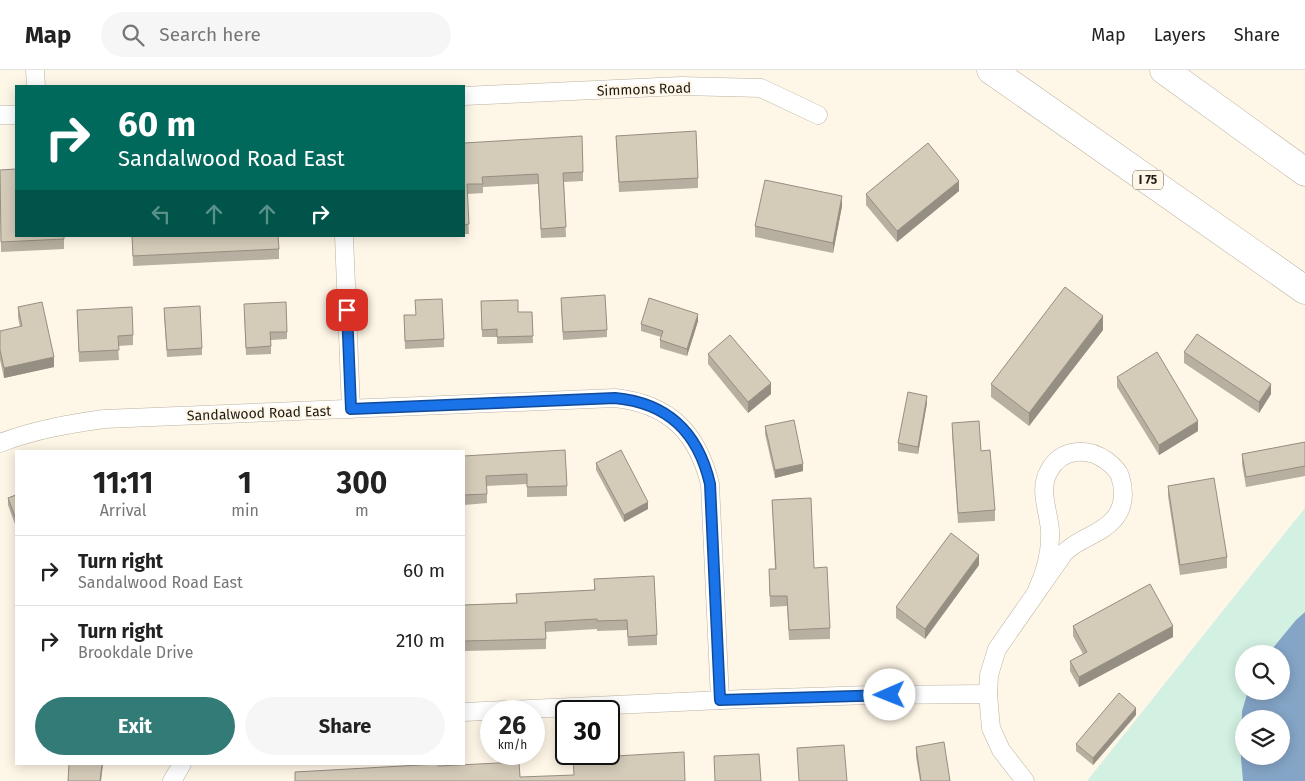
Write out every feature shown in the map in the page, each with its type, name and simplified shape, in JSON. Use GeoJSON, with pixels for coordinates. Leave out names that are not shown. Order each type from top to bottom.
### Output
{"type":"FeatureCollection","features":[{"type":"Feature","properties":{"kind":"highway","name":"I 75"},"geometry":{"type":"LineString","coordinates":[[991,70],[1305,290]]}},
{"type":"Feature","properties":{"kind":"highway"},"geometry":{"type":"LineString","coordinates":[[1164,70],[1302,170]]}},
{"type":"Feature","properties":{"kind":"highway"},"geometry":{"type":"LineString","coordinates":[[1197,70],[1221,89],[1302,170]]}},
{"type":"Feature","properties":{"kind":"street"},"geometry":{"type":"LineString","coordinates":[[34,70],[36,85]]}},
{"type":"Feature","properties":{"kind":"street","name":"Simmons Road"},"geometry":{"type":"LineString","coordinates":[[465,96],[680,86],[761,88],[818,115]]}},
{"type":"Feature","properties":{"kind":"street"},"geometry":{"type":"LineString","coordinates":[[0,116],[15,115]]}},
{"type":"Feature","properties":{"kind":"street"},"geometry":{"type":"LineString","coordinates":[[344,237],[351,409]]}},
{"type":"Feature","properties":{"kind":"street","name":"Sandalwood Road East"},"geometry":{"type":"LineString","coordinates":[[0,444],[30,433],[59,426],[104,420],[615,398],[645,403],[672,418],[693,441],[707,469],[710,484],[720,700]]}},
{"type":"Feature","properties":{"kind":"street"},"geometry":{"type":"LineString","coordinates":[[1025,781],[1001,750],[991,728],[988,694],[989,675],[997,649],[1070,546],[1105,527],[1114,520],[1120,511],[1123,500],[1120,474],[1112,465],[1093,453],[1080,451],[1060,456],[1047,473],[1044,483],[1050,532],[1049,546],[1047,565],[1037,590]]}},
{"type":"Feature","properties":{"kind":"street"},"geometry":{"type":"LineString","coordinates":[[465,712],[720,700],[870,695],[988,694]]}},
{"type":"Feature","properties":{"kind":"street"},"geometry":{"type":"LineString","coordinates":[[172,781],[181,765]]}},
{"type":"Feature","properties":{"kind":"green space"},"geometry":{"type":"Polygon","coordinates":[[[1305,508],[1305,781],[1087,781],[1305,508]]]}},
{"type":"Feature","properties":{"kind":"water"},"geometry":{"type":"Polygon","coordinates":[[[1305,612],[1305,781],[1243,781],[1242,765],[1290,765],[1290,710],[1242,710],[1245,700],[1290,700],[1290,645],[1275,645],[1305,612]]]}},
{"type":"Feature","properties":{"kind":"building"},"geometry":{"type":"Polygon","coordinates":[[[696,131],[698,178],[619,182],[616,136],[696,131]]]}},
{"type":"Feature","properties":{"kind":"building"},"geometry":{"type":"Polygon","coordinates":[[[582,136],[583,172],[563,173],[566,227],[541,229],[538,174],[482,177],[483,184],[467,184],[469,224],[465,225],[465,143],[582,136]]]}},
{"type":"Feature","properties":{"kind":"building"},"geometry":{"type":"Polygon","coordinates":[[[928,143],[959,181],[897,231],[866,194],[928,143]]]}},
{"type":"Feature","properties":{"kind":"building"},"geometry":{"type":"Polygon","coordinates":[[[15,169],[15,237],[64,237],[64,239],[1,242],[0,170],[15,169]]]}},
{"type":"Feature","properties":{"kind":"building"},"geometry":{"type":"Polygon","coordinates":[[[765,180],[842,196],[833,243],[755,226],[765,180]]]}},
{"type":"Feature","properties":{"kind":"building"},"geometry":{"type":"Polygon","coordinates":[[[132,237],[278,237],[279,249],[133,256],[132,237]]]}},
{"type":"Feature","properties":{"kind":"building"},"geometry":{"type":"Polygon","coordinates":[[[1065,287],[1103,316],[1029,413],[991,384],[1065,287]]]}},
{"type":"Feature","properties":{"kind":"building"},"geometry":{"type":"Polygon","coordinates":[[[605,295],[607,330],[563,332],[561,298],[605,295]]]}},
{"type":"Feature","properties":{"kind":"building"},"geometry":{"type":"Polygon","coordinates":[[[649,298],[698,314],[687,349],[660,340],[663,331],[641,324],[649,298]]]}},
{"type":"Feature","properties":{"kind":"building"},"geometry":{"type":"Polygon","coordinates":[[[442,299],[444,339],[405,341],[404,315],[416,315],[415,300],[442,299]]]}},
{"type":"Feature","properties":{"kind":"building"},"geometry":{"type":"Polygon","coordinates":[[[518,300],[518,312],[532,312],[533,336],[497,337],[497,329],[482,330],[481,301],[518,300]]]}},
{"type":"Feature","properties":{"kind":"building"},"geometry":{"type":"Polygon","coordinates":[[[42,302],[54,357],[4,368],[0,350],[0,331],[22,326],[18,307],[42,302]]]}},
{"type":"Feature","properties":{"kind":"building"},"geometry":{"type":"Polygon","coordinates":[[[286,302],[287,332],[270,332],[271,346],[246,348],[244,304],[286,302]]]}},
{"type":"Feature","properties":{"kind":"building"},"geometry":{"type":"Polygon","coordinates":[[[200,306],[202,348],[167,350],[164,308],[200,306]]]}},
{"type":"Feature","properties":{"kind":"building"},"geometry":{"type":"Polygon","coordinates":[[[132,307],[133,335],[118,336],[119,350],[79,352],[77,310],[132,307]]]}},
{"type":"Feature","properties":{"kind":"building"},"geometry":{"type":"Polygon","coordinates":[[[1197,334],[1271,384],[1259,402],[1184,352],[1197,334]]]}},
{"type":"Feature","properties":{"kind":"building"},"geometry":{"type":"Polygon","coordinates":[[[730,335],[771,383],[748,402],[708,354],[730,335]]]}},
{"type":"Feature","properties":{"kind":"building"},"geometry":{"type":"Polygon","coordinates":[[[1157,352],[1198,421],[1159,445],[1117,377],[1157,352]]]}},
{"type":"Feature","properties":{"kind":"building"},"geometry":{"type":"Polygon","coordinates":[[[908,392],[927,396],[918,447],[898,443],[908,392]]]}},
{"type":"Feature","properties":{"kind":"building"},"geometry":{"type":"Polygon","coordinates":[[[794,420],[803,464],[775,470],[765,426],[794,420]]]}},
{"type":"Feature","properties":{"kind":"building"},"geometry":{"type":"Polygon","coordinates":[[[979,421],[981,451],[990,450],[995,510],[958,513],[952,423],[979,421]]]}},
{"type":"Feature","properties":{"kind":"building"},"geometry":{"type":"Polygon","coordinates":[[[1305,442],[1305,466],[1246,477],[1242,454],[1305,442]]]}},
{"type":"Feature","properties":{"kind":"building"},"geometry":{"type":"Polygon","coordinates":[[[565,450],[567,486],[527,487],[527,474],[486,476],[487,494],[465,495],[465,456],[565,450]]]}},
{"type":"Feature","properties":{"kind":"building"},"geometry":{"type":"Polygon","coordinates":[[[621,450],[648,502],[624,515],[596,463],[621,450]]]}},
{"type":"Feature","properties":{"kind":"building"},"geometry":{"type":"Polygon","coordinates":[[[1214,478],[1227,557],[1180,565],[1168,486],[1214,478]]]}},
{"type":"Feature","properties":{"kind":"building"},"geometry":{"type":"Polygon","coordinates":[[[15,495],[15,516],[8,498],[15,495]]]}},
{"type":"Feature","properties":{"kind":"building"},"geometry":{"type":"Polygon","coordinates":[[[811,498],[814,568],[827,567],[830,628],[789,630],[787,596],[770,596],[769,569],[776,569],[772,500],[811,498]]]}},
{"type":"Feature","properties":{"kind":"building"},"geometry":{"type":"Polygon","coordinates":[[[951,533],[979,555],[925,629],[896,607],[951,533]]]}},
{"type":"Feature","properties":{"kind":"building"},"geometry":{"type":"Polygon","coordinates":[[[654,576],[657,635],[628,637],[627,620],[597,621],[597,619],[545,622],[546,639],[465,641],[465,605],[517,603],[516,594],[595,590],[594,579],[654,576]]]}},
{"type":"Feature","properties":{"kind":"building"},"geometry":{"type":"Polygon","coordinates":[[[1150,584],[1173,626],[1079,677],[1070,661],[1087,652],[1073,626],[1150,584]]]}},
{"type":"Feature","properties":{"kind":"building"},"geometry":{"type":"Polygon","coordinates":[[[1119,693],[1136,708],[1093,758],[1076,744],[1119,693]]]}},
{"type":"Feature","properties":{"kind":"building"},"geometry":{"type":"Polygon","coordinates":[[[944,742],[950,781],[921,781],[916,747],[944,742]]]}},
{"type":"Feature","properties":{"kind":"building"},"geometry":{"type":"Polygon","coordinates":[[[844,745],[847,781],[799,781],[797,748],[844,745]]]}},
{"type":"Feature","properties":{"kind":"building"},"geometry":{"type":"Polygon","coordinates":[[[684,752],[685,781],[295,781],[295,772],[420,765],[519,765],[520,777],[574,775],[573,765],[620,765],[620,756],[684,752]]]}},
{"type":"Feature","properties":{"kind":"building"},"geometry":{"type":"Polygon","coordinates":[[[759,754],[761,781],[715,781],[714,756],[759,754]]]}},
{"type":"Feature","properties":{"kind":"building"},"geometry":{"type":"Polygon","coordinates":[[[69,765],[102,765],[100,781],[68,781],[69,765]]]}},
{"type":"Feature","properties":{"kind":"route"},"geometry":{"type":"LineString","coordinates":[[347,310],[351,409],[615,398],[645,403],[672,418],[684,429],[701,454],[710,484],[720,700],[890,695]]}}]}
